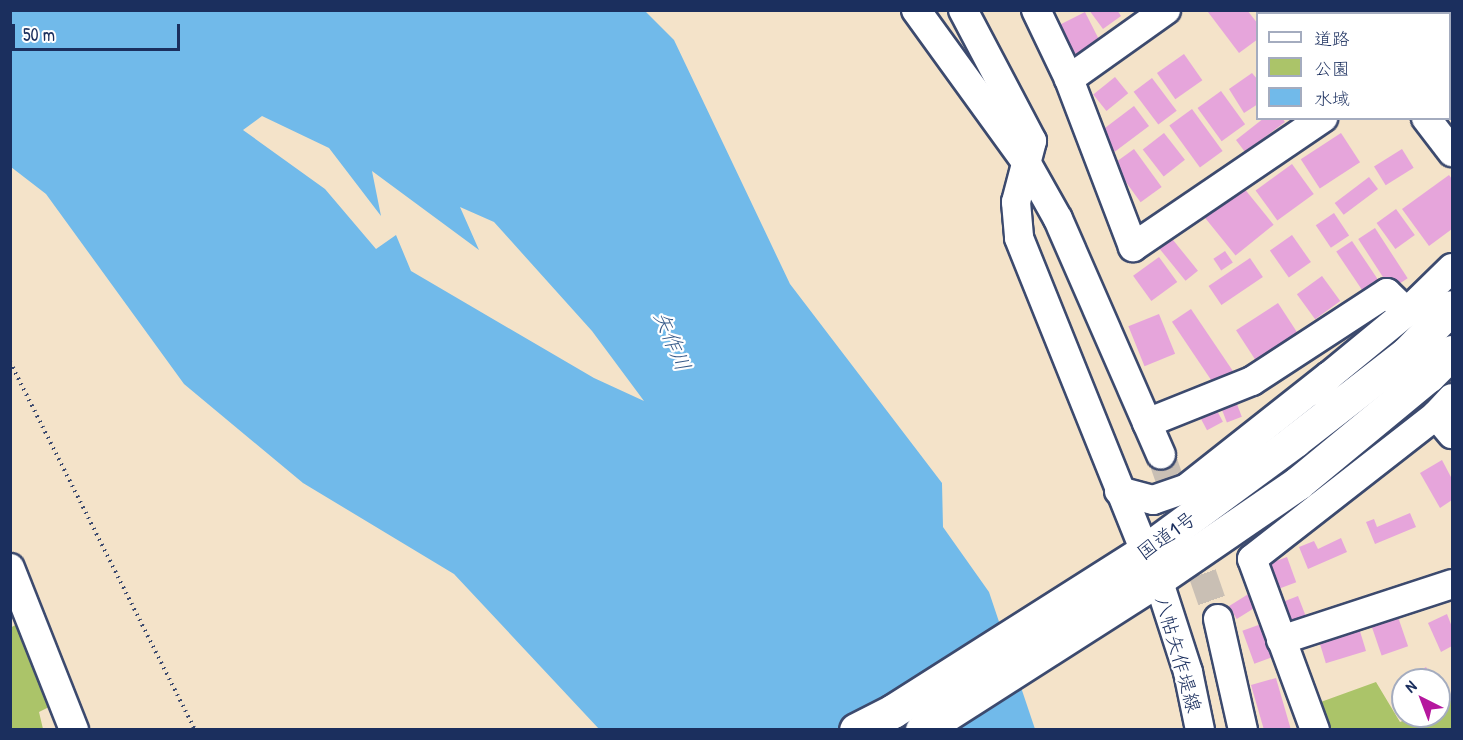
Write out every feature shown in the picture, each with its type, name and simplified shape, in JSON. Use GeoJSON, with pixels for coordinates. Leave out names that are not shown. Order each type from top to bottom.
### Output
{"type":"FeatureCollection","features":[{"type":"Feature","properties":{"kind":"highway","name":"国道1号"},"geometry":{"type":"LineString","coordinates":[[1152,565],[1294,441],[1407,353],[1452,307]]}},
{"type":"Feature","properties":{"kind":"highway","name":"国道1号"},"geometry":{"type":"LineString","coordinates":[[856,729],[893,711],[1111,590],[1325,462],[1428,376],[1452,351]]}},
{"type":"Feature","properties":{"kind":"highway","name":"国道1号"},"geometry":{"type":"LineString","coordinates":[[922,729],[1111,590]]}},
{"type":"Feature","properties":{"kind":"street"},"geometry":{"type":"LineString","coordinates":[[916,10],[1026,162],[1058,219],[1161,455]]}},
{"type":"Feature","properties":{"kind":"street","name":"八帖矢作堤線"},"geometry":{"type":"LineString","coordinates":[[963,10],[1032,141],[1016,202],[1019,237],[1119,491],[1152,565],[1188,672],[1200,729]]}},
{"type":"Feature","properties":{"kind":"street"},"geometry":{"type":"LineString","coordinates":[[1036,10],[1069,79],[1133,247],[1320,120]]}},
{"type":"Feature","properties":{"kind":"street"},"geometry":{"type":"LineString","coordinates":[[1069,79],[1166,10]]}},
{"type":"Feature","properties":{"kind":"street"},"geometry":{"type":"LineString","coordinates":[[1428,120],[1450,143]]}},
{"type":"Feature","properties":{"kind":"street"},"geometry":{"type":"LineString","coordinates":[[1119,491],[1153,500],[1187,488],[1407,312],[1452,268]]}},
{"type":"Feature","properties":{"kind":"street"},"geometry":{"type":"LineString","coordinates":[[1147,423],[1252,381],[1387,293],[1407,312]]}},
{"type":"Feature","properties":{"kind":"street"},"geometry":{"type":"LineString","coordinates":[[1294,441],[1304,410],[1329,376]]}},
{"type":"Feature","properties":{"kind":"street"},"geometry":{"type":"LineString","coordinates":[[1315,729],[1252,559],[1361,472],[1447,416]]}},
{"type":"Feature","properties":{"kind":"street"},"geometry":{"type":"LineString","coordinates":[[1325,462],[1361,472]]}},
{"type":"Feature","properties":{"kind":"street"},"geometry":{"type":"LineString","coordinates":[[10,568],[74,729]]}},
{"type":"Feature","properties":{"kind":"street"},"geometry":{"type":"LineString","coordinates":[[1281,640],[1452,584]]}},
{"type":"Feature","properties":{"kind":"street"},"geometry":{"type":"LineString","coordinates":[[1218,619],[1243,729]]}},
{"type":"Feature","properties":{"kind":"path"},"geometry":{"type":"LineString","coordinates":[[10,362],[195,729]]}},
{"type":"Feature","properties":{"kind":"green space"},"geometry":{"type":"Polygon","coordinates":[[[19,623],[53,705],[39,712],[43,729],[11,729],[10,628],[19,623]]]}},
{"type":"Feature","properties":{"kind":"green space"},"geometry":{"type":"Polygon","coordinates":[[[1376,682],[1391,707],[1391,728],[1451,728],[1451,700],[1452,729],[1328,729],[1318,703],[1376,682]]]}},
{"type":"Feature","properties":{"kind":"water","name":"矢作川"},"geometry":{"type":"Polygon","coordinates":[[[10,11],[645,11],[674,40],[790,284],[942,483],[943,527],[989,592],[1035,729],[599,729],[454,574],[303,483],[184,384],[46,194],[11,167],[10,11]],[[262,116],[243,130],[325,189],[376,249],[396,235],[411,271],[594,378],[644,401],[592,331],[494,222],[460,207],[479,250],[372,171],[381,216],[329,148],[262,116]]]}},
{"type":"Feature","properties":{"kind":"building"},"geometry":{"type":"Polygon","coordinates":[[[1089,10],[1117,10],[1121,16],[1103,29],[1089,10]]]}},
{"type":"Feature","properties":{"kind":"building"},"geometry":{"type":"Polygon","coordinates":[[[1247,10],[1256,21],[1256,40],[1239,53],[1208,12],[1247,10]]]}},
{"type":"Feature","properties":{"kind":"building"},"geometry":{"type":"Polygon","coordinates":[[[1085,12],[1100,41],[1073,55],[1058,26],[1085,12]]]}},
{"type":"Feature","properties":{"kind":"building"},"geometry":{"type":"Polygon","coordinates":[[[1184,54],[1202,80],[1175,99],[1157,73],[1184,54]]]}},
{"type":"Feature","properties":{"kind":"building"},"geometry":{"type":"Polygon","coordinates":[[[1451,65],[1452,67],[1451,100],[1451,65]]]}},
{"type":"Feature","properties":{"kind":"building"},"geometry":{"type":"Polygon","coordinates":[[[1252,73],[1256,78],[1256,105],[1244,113],[1229,89],[1252,73]]]}},
{"type":"Feature","properties":{"kind":"building"},"geometry":{"type":"Polygon","coordinates":[[[1115,77],[1128,93],[1106,111],[1093,95],[1115,77]]]}},
{"type":"Feature","properties":{"kind":"building"},"geometry":{"type":"Polygon","coordinates":[[[1152,78],[1177,111],[1158,125],[1134,92],[1152,78]]]}},
{"type":"Feature","properties":{"kind":"building"},"geometry":{"type":"Polygon","coordinates":[[[1221,91],[1245,124],[1222,141],[1198,108],[1221,91]]]}},
{"type":"Feature","properties":{"kind":"building"},"geometry":{"type":"Polygon","coordinates":[[[1134,106],[1149,126],[1115,152],[1100,132],[1134,106]]]}},
{"type":"Feature","properties":{"kind":"building"},"geometry":{"type":"Polygon","coordinates":[[[1192,109],[1223,151],[1200,168],[1169,125],[1192,109]]]}},
{"type":"Feature","properties":{"kind":"building"},"geometry":{"type":"Polygon","coordinates":[[[1261,120],[1284,120],[1285,122],[1245,152],[1236,140],[1261,120]]]}},
{"type":"Feature","properties":{"kind":"building"},"geometry":{"type":"Polygon","coordinates":[[[1164,133],[1185,160],[1164,176],[1143,150],[1164,133]]]}},
{"type":"Feature","properties":{"kind":"building"},"geometry":{"type":"Polygon","coordinates":[[[1341,133],[1360,162],[1320,188],[1301,159],[1341,133]]]}},
{"type":"Feature","properties":{"kind":"building"},"geometry":{"type":"Polygon","coordinates":[[[1134,149],[1162,187],[1141,202],[1113,164],[1134,149]]]}},
{"type":"Feature","properties":{"kind":"building"},"geometry":{"type":"Polygon","coordinates":[[[1402,149],[1414,168],[1386,185],[1374,166],[1402,149]]]}},
{"type":"Feature","properties":{"kind":"building"},"geometry":{"type":"Polygon","coordinates":[[[1292,164],[1314,194],[1277,220],[1256,190],[1292,164]]]}},
{"type":"Feature","properties":{"kind":"building"},"geometry":{"type":"Polygon","coordinates":[[[1449,175],[1452,179],[1452,229],[1429,246],[1402,209],[1449,175]]]}},
{"type":"Feature","properties":{"kind":"building"},"geometry":{"type":"Polygon","coordinates":[[[1369,177],[1378,189],[1344,215],[1335,203],[1369,177]]]}},
{"type":"Feature","properties":{"kind":"building"},"geometry":{"type":"Polygon","coordinates":[[[1239,182],[1274,225],[1236,256],[1201,213],[1239,182]]]}},
{"type":"Feature","properties":{"kind":"building"},"geometry":{"type":"Polygon","coordinates":[[[1396,209],[1415,235],[1395,249],[1377,223],[1396,209]]]}},
{"type":"Feature","properties":{"kind":"building"},"geometry":{"type":"Polygon","coordinates":[[[1334,213],[1349,235],[1331,248],[1316,225],[1334,213]]]}},
{"type":"Feature","properties":{"kind":"building"},"geometry":{"type":"Polygon","coordinates":[[[1375,228],[1408,278],[1391,289],[1358,239],[1375,228]]]}},
{"type":"Feature","properties":{"kind":"building"},"geometry":{"type":"Polygon","coordinates":[[[1169,235],[1198,271],[1186,281],[1157,245],[1169,235]]]}},
{"type":"Feature","properties":{"kind":"building"},"geometry":{"type":"Polygon","coordinates":[[[1292,235],[1311,262],[1289,278],[1270,250],[1292,235]]]}},
{"type":"Feature","properties":{"kind":"building"},"geometry":{"type":"Polygon","coordinates":[[[1352,241],[1378,279],[1362,290],[1336,252],[1352,241]]]}},
{"type":"Feature","properties":{"kind":"building"},"geometry":{"type":"Polygon","coordinates":[[[1225,251],[1233,263],[1221,270],[1213,259],[1225,251]]]}},
{"type":"Feature","properties":{"kind":"building"},"geometry":{"type":"Polygon","coordinates":[[[1159,257],[1177,282],[1151,301],[1133,276],[1159,257]]]}},
{"type":"Feature","properties":{"kind":"building"},"geometry":{"type":"Polygon","coordinates":[[[1250,258],[1263,277],[1221,305],[1209,286],[1250,258]]]}},
{"type":"Feature","properties":{"kind":"building"},"geometry":{"type":"Polygon","coordinates":[[[1322,276],[1340,301],[1315,319],[1297,294],[1322,276]]]}},
{"type":"Feature","properties":{"kind":"building"},"geometry":{"type":"Polygon","coordinates":[[[1278,303],[1299,335],[1257,362],[1236,330],[1278,303]]]}},
{"type":"Feature","properties":{"kind":"building"},"geometry":{"type":"Polygon","coordinates":[[[1191,309],[1236,375],[1217,388],[1172,322],[1191,309]]]}},
{"type":"Feature","properties":{"kind":"building"},"geometry":{"type":"Polygon","coordinates":[[[1159,314],[1175,354],[1145,366],[1128,326],[1159,314]]]}},
{"type":"Feature","properties":{"kind":"building"},"geometry":{"type":"Polygon","coordinates":[[[1235,399],[1242,417],[1227,422],[1220,405],[1235,399]]]}},
{"type":"Feature","properties":{"kind":"building"},"geometry":{"type":"Polygon","coordinates":[[[1214,405],[1223,422],[1207,430],[1198,413],[1214,405]]]}},
{"type":"Feature","properties":{"kind":"building"},"geometry":{"type":"Polygon","coordinates":[[[1442,460],[1452,479],[1452,500],[1440,508],[1420,473],[1442,460]]]}},
{"type":"Feature","properties":{"kind":"building"},"geometry":{"type":"Polygon","coordinates":[[[1410,513],[1416,527],[1375,544],[1366,522],[1374,519],[1377,527],[1410,513]]]}},
{"type":"Feature","properties":{"kind":"building"},"geometry":{"type":"Polygon","coordinates":[[[1341,538],[1347,552],[1308,569],[1299,547],[1314,541],[1318,549],[1341,538]]]}},
{"type":"Feature","properties":{"kind":"building"},"geometry":{"type":"Polygon","coordinates":[[[1287,557],[1296,582],[1276,590],[1266,565],[1287,557]]]}},
{"type":"Feature","properties":{"kind":"building"},"geometry":{"type":"Polygon","coordinates":[[[1250,593],[1258,606],[1237,619],[1229,606],[1250,593]]]}},
{"type":"Feature","properties":{"kind":"building"},"geometry":{"type":"Polygon","coordinates":[[[1298,596],[1307,619],[1288,627],[1279,603],[1298,596]]]}},
{"type":"Feature","properties":{"kind":"building"},"geometry":{"type":"Polygon","coordinates":[[[1447,614],[1452,627],[1452,646],[1441,652],[1428,623],[1447,614]]]}},
{"type":"Feature","properties":{"kind":"building"},"geometry":{"type":"Polygon","coordinates":[[[1398,617],[1408,646],[1382,655],[1372,626],[1398,617]]]}},
{"type":"Feature","properties":{"kind":"building"},"geometry":{"type":"Polygon","coordinates":[[[1264,623],[1276,656],[1254,664],[1242,631],[1264,623]]]}},
{"type":"Feature","properties":{"kind":"building"},"geometry":{"type":"Polygon","coordinates":[[[1359,628],[1366,651],[1326,663],[1319,640],[1359,628]]]}},
{"type":"Feature","properties":{"kind":"building"},"geometry":{"type":"Polygon","coordinates":[[[1276,678],[1291,730],[1264,730],[1251,685],[1276,678]]]}},
{"type":"Feature","properties":{"kind":"tunnel"},"geometry":{"type":"LineString","coordinates":[[1161,455],[1218,619]]}}]}
